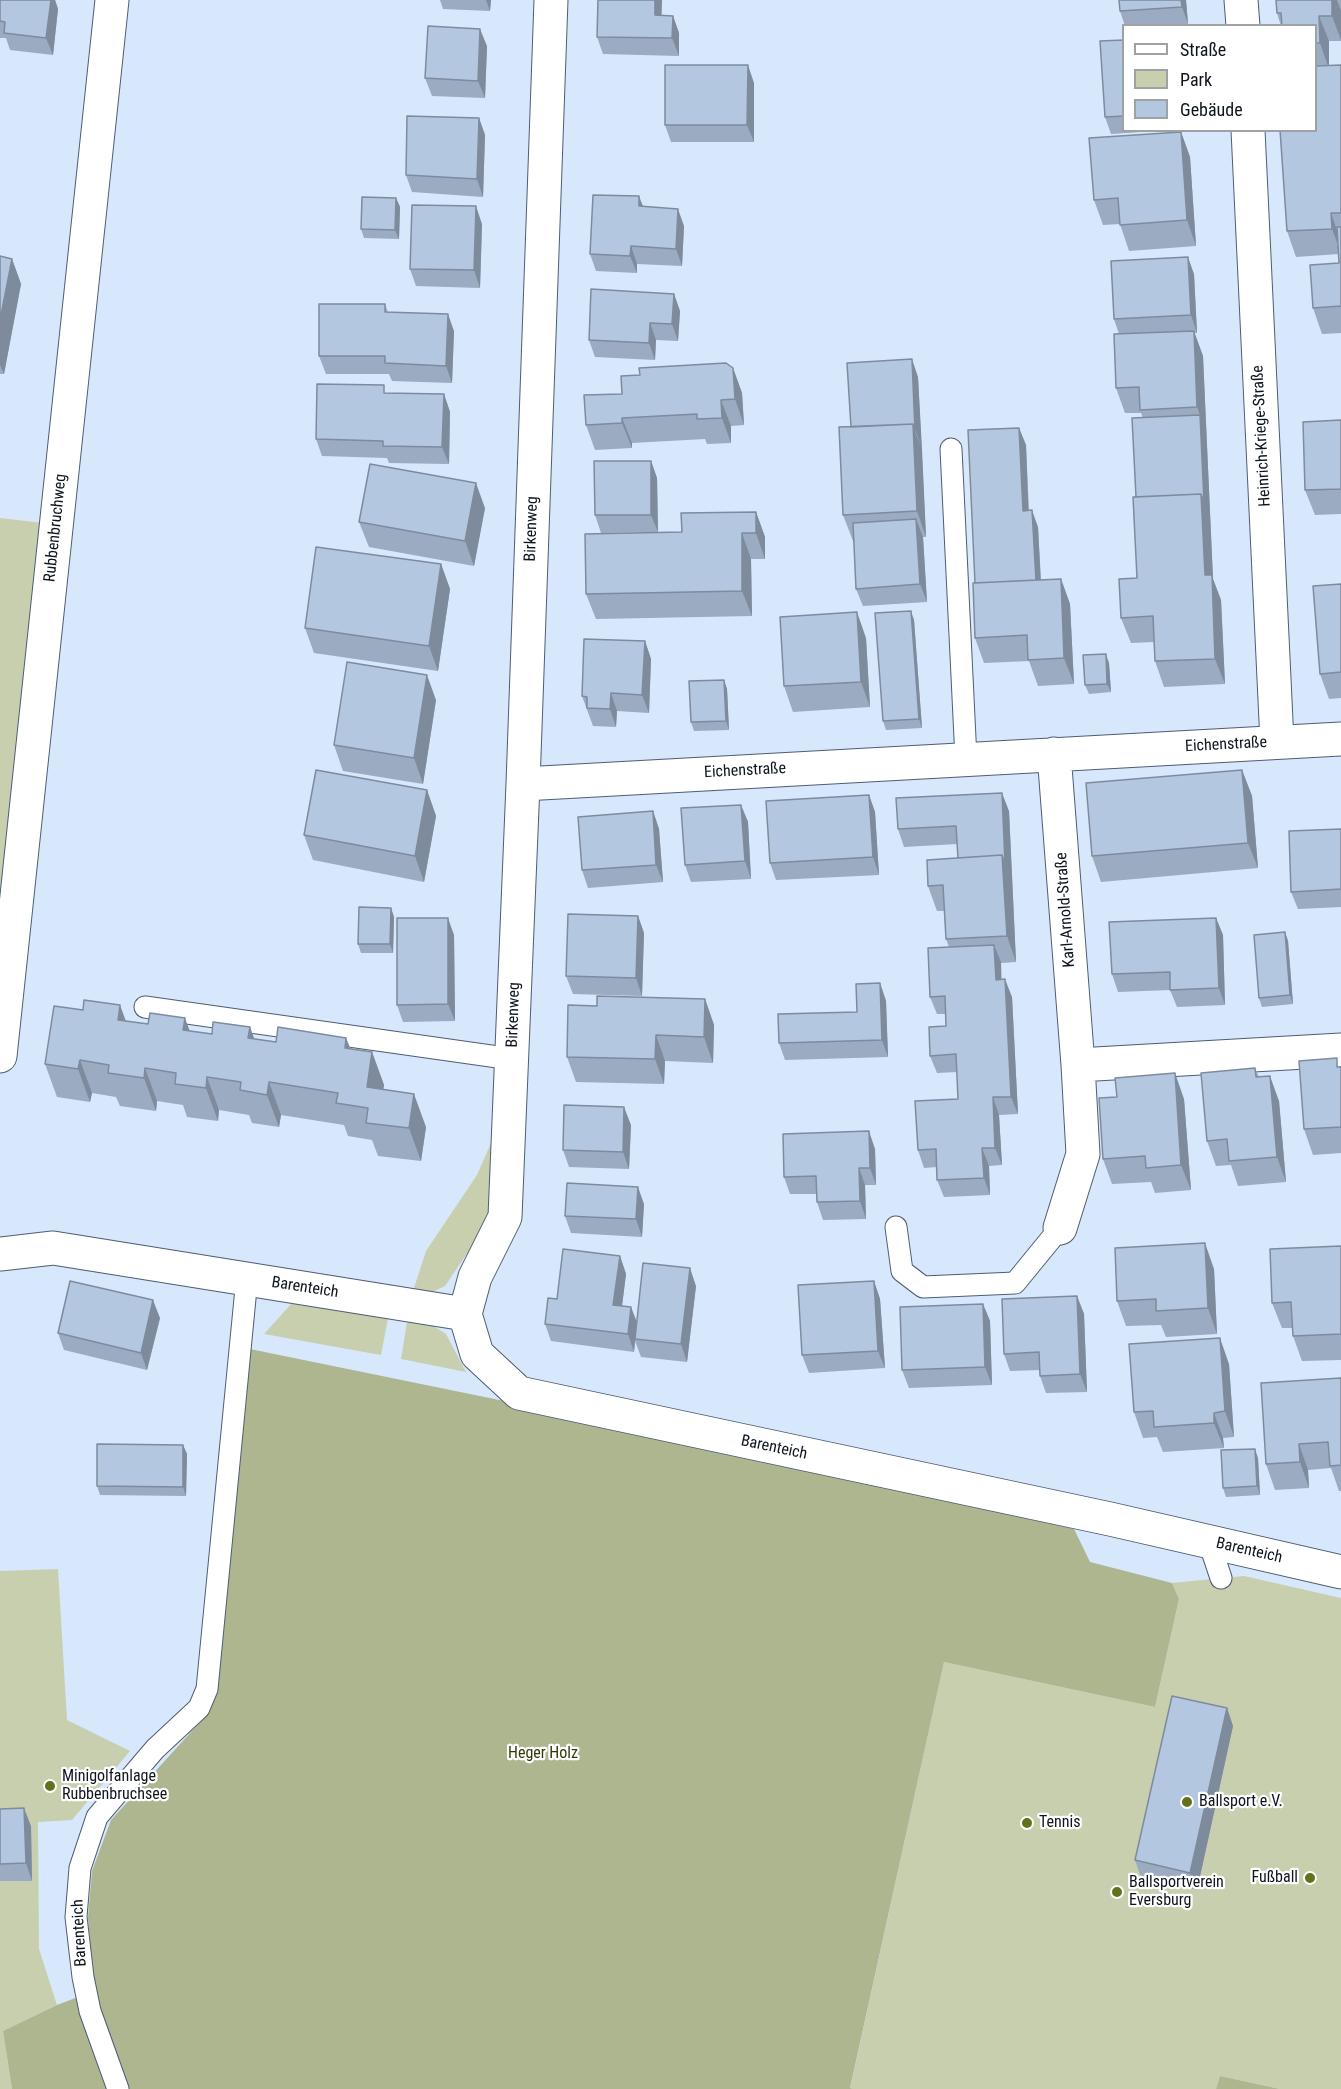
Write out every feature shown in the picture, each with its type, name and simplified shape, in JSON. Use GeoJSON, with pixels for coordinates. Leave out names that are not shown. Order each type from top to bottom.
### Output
{"type":"FeatureCollection","features":[{"type":"Feature","properties":{"kind":"street","name":"Rubbenbruchweg"},"geometry":{"type":"LineString","coordinates":[[0,1056],[112,0]]}},
{"type":"Feature","properties":{"kind":"street","name":"Birkenweg"},"geometry":{"type":"LineString","coordinates":[[465,1314],[475,1277],[505,1217],[551,0]]}},
{"type":"Feature","properties":{"kind":"street"},"geometry":{"type":"LineString","coordinates":[[1241,0],[1243,24]]}},
{"type":"Feature","properties":{"kind":"street","name":"Heinrich-Kriege-Straße"},"geometry":{"type":"LineString","coordinates":[[1248,132],[1277,742]]}},
{"type":"Feature","properties":{"kind":"street","name":"Eichenstraße"},"geometry":{"type":"LineString","coordinates":[[523,784],[1341,739]]}},
{"type":"Feature","properties":{"kind":"street","name":"Karl-Arnold-Straße"},"geometry":{"type":"LineString","coordinates":[[1054,754],[1083,1154],[1060,1228]]}},
{"type":"Feature","properties":{"kind":"street"},"geometry":{"type":"LineString","coordinates":[[1078,1065],[1341,1050]]}},
{"type":"Feature","properties":{"kind":"street","name":"Barenteich"},"geometry":{"type":"LineString","coordinates":[[0,1254],[53,1248],[465,1314],[477,1354],[519,1393],[1341,1572]]}},
{"type":"Feature","properties":{"kind":"lane"},"geometry":{"type":"LineString","coordinates":[[951,449],[966,759]]}},
{"type":"Feature","properties":{"kind":"lane","name":"Birkenweg"},"geometry":{"type":"LineString","coordinates":[[145,1007],[512,1059]]}},
{"type":"Feature","properties":{"kind":"lane","name":"Karl-Arnold-Straße"},"geometry":{"type":"LineString","coordinates":[[896,1227],[902,1271],[922,1287],[1015,1283],[1060,1228]]}},
{"type":"Feature","properties":{"kind":"lane","name":"Barenteich"},"geometry":{"type":"LineString","coordinates":[[118,2089],[90,2011],[83,1977],[76,1917],[80,1868],[97,1818],[155,1749],[199,1708],[207,1689],[248,1278]]}},
{"type":"Feature","properties":{"kind":"lane"},"geometry":{"type":"LineString","coordinates":[[1209,1542],[1221,1578]]}},
{"type":"Feature","properties":{"kind":"green space"},"geometry":{"type":"Polygon","coordinates":[[[0,518],[43,523],[0,932],[0,518]]]}},
{"type":"Feature","properties":{"kind":"green space"},"geometry":{"type":"Polygon","coordinates":[[[495,1134],[491,1206],[483,1230],[445,1286],[430,1293],[413,1291],[426,1251],[477,1175],[495,1134]]]}},
{"type":"Feature","properties":{"kind":"green space"},"geometry":{"type":"Polygon","coordinates":[[[292,1303],[388,1318],[381,1355],[264,1334],[292,1303]]]}},
{"type":"Feature","properties":{"kind":"green space"},"geometry":{"type":"Polygon","coordinates":[[[407,1322],[432,1325],[446,1334],[466,1372],[401,1359],[407,1322]]]}},
{"type":"Feature","properties":{"kind":"green space","name":"Heger Holz"},"geometry":{"type":"Polygon","coordinates":[[[245,1348],[514,1403],[1074,1529],[1090,1562],[1172,1583],[1179,1599],[1155,1707],[944,1662],[850,2088],[852,2089],[12,2089],[3,2031],[57,2005],[94,1991],[88,1918],[92,1871],[111,1820],[211,1710],[245,1348]]]}},
{"type":"Feature","properties":{"kind":"green space","name":"Minigolfanlage Rubbenbruchsee"},"geometry":{"type":"Polygon","coordinates":[[[58,1569],[67,1720],[130,1751],[72,1820],[38,1822],[39,1949],[57,2005],[3,2031],[12,2089],[0,2089],[0,1571],[58,1569]]]}},
{"type":"Feature","properties":{"kind":"green space","name":"Ballsportverein Eversburg"},"geometry":{"type":"Polygon","coordinates":[[[1244,1576],[1341,1598],[1341,2089],[1280,2089],[1220,2076],[1216,2089],[850,2089],[944,1662],[1155,1707],[1179,1599],[1172,1583],[1244,1576]]]}},
{"type":"Feature","properties":{"kind":"green space"},"geometry":{"type":"Polygon","coordinates":[[[1220,2076],[1280,2089],[1216,2089],[1220,2076]]]}},
{"type":"Feature","properties":{"kind":"building"},"geometry":{"type":"Polygon","coordinates":[[[0,0],[51,0],[46,38],[4,33],[5,22],[0,21],[0,0]]]}},
{"type":"Feature","properties":{"kind":"building"},"geometry":{"type":"Polygon","coordinates":[[[598,0],[655,0],[655,15],[673,16],[672,38],[597,37],[598,0]]]}},
{"type":"Feature","properties":{"kind":"building"},"geometry":{"type":"Polygon","coordinates":[[[1119,0],[1181,0],[1182,7],[1120,11],[1119,0]]]}},
{"type":"Feature","properties":{"kind":"building"},"geometry":{"type":"Polygon","coordinates":[[[1276,0],[1332,0],[1332,16],[1319,16],[1320,43],[1317,43],[1317,24],[1282,24],[1281,13],[1277,13],[1276,0]]]}},
{"type":"Feature","properties":{"kind":"building"},"geometry":{"type":"Polygon","coordinates":[[[428,26],[480,29],[478,81],[425,78],[428,26]]]}},
{"type":"Feature","properties":{"kind":"building"},"geometry":{"type":"Polygon","coordinates":[[[1122,40],[1122,116],[1105,117],[1100,41],[1122,40]]]}},
{"type":"Feature","properties":{"kind":"building"},"geometry":{"type":"Polygon","coordinates":[[[665,65],[748,65],[747,125],[665,125],[665,65]]]}},
{"type":"Feature","properties":{"kind":"building"},"geometry":{"type":"Polygon","coordinates":[[[1341,65],[1341,213],[1331,213],[1332,229],[1287,231],[1280,132],[1317,132],[1317,66],[1341,65]]]}},
{"type":"Feature","properties":{"kind":"building"},"geometry":{"type":"Polygon","coordinates":[[[407,116],[479,118],[477,179],[406,175],[407,116]]]}},
{"type":"Feature","properties":{"kind":"building"},"geometry":{"type":"Polygon","coordinates":[[[1181,132],[1187,220],[1120,225],[1118,198],[1094,200],[1089,138],[1181,132]]]}},
{"type":"Feature","properties":{"kind":"building"},"geometry":{"type":"Polygon","coordinates":[[[593,195],[639,196],[639,206],[678,209],[676,249],[631,246],[630,256],[590,254],[593,195]]]}},
{"type":"Feature","properties":{"kind":"building"},"geometry":{"type":"Polygon","coordinates":[[[362,197],[396,198],[395,230],[361,229],[362,197]]]}},
{"type":"Feature","properties":{"kind":"building"},"geometry":{"type":"Polygon","coordinates":[[[412,205],[476,206],[474,270],[410,269],[412,205]]]}},
{"type":"Feature","properties":{"kind":"building"},"geometry":{"type":"Polygon","coordinates":[[[1337,227],[1341,227],[1341,306],[1313,308],[1310,265],[1339,263],[1337,227]]]}},
{"type":"Feature","properties":{"kind":"building"},"geometry":{"type":"Polygon","coordinates":[[[0,256],[12,259],[0,320],[0,256]]]}},
{"type":"Feature","properties":{"kind":"building"},"geometry":{"type":"Polygon","coordinates":[[[1188,257],[1191,315],[1114,319],[1111,261],[1188,257]]]}},
{"type":"Feature","properties":{"kind":"building"},"geometry":{"type":"Polygon","coordinates":[[[591,289],[674,294],[672,324],[650,323],[649,343],[589,340],[591,289]]]}},
{"type":"Feature","properties":{"kind":"building"},"geometry":{"type":"Polygon","coordinates":[[[319,304],[385,304],[385,312],[448,314],[446,366],[385,363],[385,356],[319,356],[319,304]]]}},
{"type":"Feature","properties":{"kind":"building"},"geometry":{"type":"Polygon","coordinates":[[[1194,331],[1197,407],[1140,410],[1139,387],[1116,388],[1114,334],[1194,331]]]}},
{"type":"Feature","properties":{"kind":"building"},"geometry":{"type":"Polygon","coordinates":[[[912,359],[915,432],[913,424],[851,427],[847,363],[912,359]]]}},
{"type":"Feature","properties":{"kind":"building"},"geometry":{"type":"Polygon","coordinates":[[[726,363],[733,368],[735,399],[721,400],[722,418],[697,419],[697,414],[622,418],[622,423],[586,425],[584,395],[622,394],[621,376],[640,375],[639,368],[726,363]]]}},
{"type":"Feature","properties":{"kind":"building"},"geometry":{"type":"Polygon","coordinates":[[[317,384],[384,385],[384,393],[444,394],[442,447],[383,446],[383,441],[316,439],[317,384]]]}},
{"type":"Feature","properties":{"kind":"building"},"geometry":{"type":"Polygon","coordinates":[[[1200,415],[1204,502],[1201,494],[1136,497],[1132,418],[1200,415]]]}},
{"type":"Feature","properties":{"kind":"building"},"geometry":{"type":"Polygon","coordinates":[[[1341,420],[1341,489],[1305,490],[1303,422],[1341,420]]]}},
{"type":"Feature","properties":{"kind":"building"},"geometry":{"type":"Polygon","coordinates":[[[913,424],[917,511],[843,515],[839,427],[913,424]]]}},
{"type":"Feature","properties":{"kind":"building"},"geometry":{"type":"Polygon","coordinates":[[[1019,428],[1023,511],[1032,510],[1036,580],[975,583],[968,430],[1019,428]]]}},
{"type":"Feature","properties":{"kind":"building"},"geometry":{"type":"Polygon","coordinates":[[[594,461],[651,461],[651,515],[595,515],[594,461]]]}},
{"type":"Feature","properties":{"kind":"building"},"geometry":{"type":"Polygon","coordinates":[[[370,464],[476,483],[465,541],[359,522],[370,464]]]}},
{"type":"Feature","properties":{"kind":"building"},"geometry":{"type":"Polygon","coordinates":[[[1201,494],[1205,575],[1212,575],[1215,659],[1155,661],[1153,616],[1121,618],[1119,579],[1137,578],[1133,497],[1201,494]]]}},
{"type":"Feature","properties":{"kind":"building"},"geometry":{"type":"Polygon","coordinates":[[[756,512],[756,533],[742,533],[742,591],[586,594],[585,534],[682,532],[681,513],[756,512]]]}},
{"type":"Feature","properties":{"kind":"building"},"geometry":{"type":"Polygon","coordinates":[[[916,519],[920,584],[856,589],[853,523],[916,519]]]}},
{"type":"Feature","properties":{"kind":"building"},"geometry":{"type":"Polygon","coordinates":[[[316,547],[441,564],[429,646],[305,628],[316,547]]]}},
{"type":"Feature","properties":{"kind":"building"},"geometry":{"type":"Polygon","coordinates":[[[1061,579],[1064,658],[1028,660],[1027,635],[975,638],[973,583],[1061,579]]]}},
{"type":"Feature","properties":{"kind":"building"},"geometry":{"type":"Polygon","coordinates":[[[1341,584],[1341,672],[1320,674],[1313,586],[1341,584]]]}},
{"type":"Feature","properties":{"kind":"building"},"geometry":{"type":"Polygon","coordinates":[[[911,611],[919,719],[883,721],[875,613],[911,611]]]}},
{"type":"Feature","properties":{"kind":"building"},"geometry":{"type":"Polygon","coordinates":[[[857,612],[861,682],[784,686],[780,617],[857,612]]]}},
{"type":"Feature","properties":{"kind":"building"},"geometry":{"type":"Polygon","coordinates":[[[584,639],[645,641],[642,695],[611,693],[610,709],[587,708],[587,697],[582,696],[584,639]]]}},
{"type":"Feature","properties":{"kind":"building"},"geometry":{"type":"Polygon","coordinates":[[[1106,654],[1107,684],[1085,685],[1083,655],[1106,654]]]}},
{"type":"Feature","properties":{"kind":"building"},"geometry":{"type":"Polygon","coordinates":[[[347,662],[427,675],[414,758],[334,745],[347,662]]]}},
{"type":"Feature","properties":{"kind":"building"},"geometry":{"type":"Polygon","coordinates":[[[724,680],[726,721],[691,722],[689,681],[724,680]]]}},
{"type":"Feature","properties":{"kind":"building"},"geometry":{"type":"Polygon","coordinates":[[[316,770],[427,790],[415,856],[304,835],[316,770]]]}},
{"type":"Feature","properties":{"kind":"building"},"geometry":{"type":"Polygon","coordinates":[[[1242,770],[1248,843],[1092,856],[1086,783],[1242,770]]]}},
{"type":"Feature","properties":{"kind":"building"},"geometry":{"type":"Polygon","coordinates":[[[1002,793],[1005,864],[1002,855],[958,858],[956,826],[898,829],[896,798],[1002,793]]]}},
{"type":"Feature","properties":{"kind":"building"},"geometry":{"type":"Polygon","coordinates":[[[869,795],[873,857],[770,863],[766,801],[869,795]]]}},
{"type":"Feature","properties":{"kind":"building"},"geometry":{"type":"Polygon","coordinates":[[[741,805],[745,861],[685,865],[681,808],[741,805]]]}},
{"type":"Feature","properties":{"kind":"building"},"geometry":{"type":"Polygon","coordinates":[[[653,811],[656,865],[582,870],[578,817],[653,811]]]}},
{"type":"Feature","properties":{"kind":"building"},"geometry":{"type":"Polygon","coordinates":[[[1341,829],[1341,889],[1291,892],[1289,831],[1341,829]]]}},
{"type":"Feature","properties":{"kind":"building"},"geometry":{"type":"Polygon","coordinates":[[[1002,855],[1007,936],[946,939],[943,885],[928,886],[927,860],[1002,855]]]}},
{"type":"Feature","properties":{"kind":"building"},"geometry":{"type":"Polygon","coordinates":[[[359,907],[391,908],[390,944],[358,944],[359,907]]]}},
{"type":"Feature","properties":{"kind":"building"},"geometry":{"type":"Polygon","coordinates":[[[568,914],[638,916],[636,978],[566,976],[568,914]]]}},
{"type":"Feature","properties":{"kind":"building"},"geometry":{"type":"Polygon","coordinates":[[[397,918],[448,918],[448,1004],[397,1005],[397,918]]]}},
{"type":"Feature","properties":{"kind":"building"},"geometry":{"type":"Polygon","coordinates":[[[1216,918],[1219,988],[1170,990],[1170,972],[1112,974],[1109,922],[1216,918]]]}},
{"type":"Feature","properties":{"kind":"building"},"geometry":{"type":"Polygon","coordinates":[[[1285,932],[1290,995],[1259,998],[1254,935],[1285,932]]]}},
{"type":"Feature","properties":{"kind":"building"},"geometry":{"type":"Polygon","coordinates":[[[994,945],[996,980],[1005,979],[1011,1097],[993,1097],[995,1148],[982,1148],[984,1178],[937,1180],[936,1149],[918,1150],[915,1101],[958,1099],[956,1054],[930,1056],[929,1027],[946,1026],[945,996],[930,997],[928,948],[994,945]]]}},
{"type":"Feature","properties":{"kind":"building"},"geometry":{"type":"Polygon","coordinates":[[[880,983],[882,1040],[779,1043],[778,1014],[857,1012],[856,984],[880,983]]]}},
{"type":"Feature","properties":{"kind":"building"},"geometry":{"type":"Polygon","coordinates":[[[597,996],[705,999],[704,1037],[656,1035],[655,1059],[567,1057],[568,1005],[597,1006],[597,996]]]}},
{"type":"Feature","properties":{"kind":"building"},"geometry":{"type":"Polygon","coordinates":[[[84,1000],[120,1005],[118,1020],[148,1024],[150,1013],[185,1018],[183,1030],[212,1034],[213,1022],[250,1027],[248,1038],[276,1042],[278,1027],[346,1038],[345,1048],[372,1052],[367,1087],[414,1094],[409,1128],[366,1123],[368,1108],[336,1103],[338,1093],[269,1082],[267,1095],[240,1090],[241,1082],[207,1077],[206,1088],[175,1084],[176,1073],[145,1068],[144,1078],[108,1073],[109,1065],[80,1060],[78,1069],[45,1064],[54,1006],[83,1010],[84,1000]]]}},
{"type":"Feature","properties":{"kind":"building"},"geometry":{"type":"Polygon","coordinates":[[[1337,1058],[1337,1067],[1341,1067],[1341,1127],[1304,1129],[1299,1061],[1337,1058]]]}},
{"type":"Feature","properties":{"kind":"building"},"geometry":{"type":"Polygon","coordinates":[[[1255,1068],[1256,1077],[1270,1076],[1277,1157],[1229,1161],[1227,1139],[1207,1141],[1201,1073],[1255,1068]]]}},
{"type":"Feature","properties":{"kind":"building"},"geometry":{"type":"Polygon","coordinates":[[[1175,1073],[1181,1165],[1146,1168],[1145,1156],[1103,1159],[1099,1098],[1117,1097],[1115,1078],[1175,1073]]]}},
{"type":"Feature","properties":{"kind":"building"},"geometry":{"type":"Polygon","coordinates":[[[564,1105],[624,1107],[623,1152],[563,1150],[564,1105]]]}},
{"type":"Feature","properties":{"kind":"building"},"geometry":{"type":"Polygon","coordinates":[[[869,1131],[870,1168],[859,1168],[860,1201],[817,1202],[816,1176],[784,1177],[783,1134],[869,1131]]]}},
{"type":"Feature","properties":{"kind":"building"},"geometry":{"type":"Polygon","coordinates":[[[567,1183],[638,1187],[636,1219],[565,1216],[567,1183]]]}},
{"type":"Feature","properties":{"kind":"building"},"geometry":{"type":"Polygon","coordinates":[[[1205,1243],[1208,1308],[1156,1311],[1156,1299],[1117,1301],[1115,1248],[1205,1243]]]}},
{"type":"Feature","properties":{"kind":"building"},"geometry":{"type":"Polygon","coordinates":[[[1341,1246],[1341,1334],[1293,1336],[1291,1302],[1272,1303],[1270,1249],[1341,1246]]]}},
{"type":"Feature","properties":{"kind":"building"},"geometry":{"type":"Polygon","coordinates":[[[563,1249],[620,1256],[613,1305],[631,1307],[628,1334],[545,1324],[548,1298],[557,1299],[563,1249]]]}},
{"type":"Feature","properties":{"kind":"building"},"geometry":{"type":"Polygon","coordinates":[[[643,1263],[690,1268],[681,1344],[635,1339],[643,1263]]]}},
{"type":"Feature","properties":{"kind":"building"},"geometry":{"type":"Polygon","coordinates":[[[70,1281],[153,1300],[141,1353],[58,1333],[70,1281]]]}},
{"type":"Feature","properties":{"kind":"building"},"geometry":{"type":"Polygon","coordinates":[[[874,1281],[878,1351],[802,1355],[798,1285],[874,1281]]]}},
{"type":"Feature","properties":{"kind":"building"},"geometry":{"type":"Polygon","coordinates":[[[1077,1296],[1080,1374],[1040,1376],[1039,1352],[1004,1354],[1002,1299],[1077,1296]]]}},
{"type":"Feature","properties":{"kind":"building"},"geometry":{"type":"Polygon","coordinates":[[[983,1304],[985,1367],[902,1370],[900,1307],[983,1304]]]}},
{"type":"Feature","properties":{"kind":"building"},"geometry":{"type":"Polygon","coordinates":[[[1220,1338],[1225,1411],[1214,1413],[1214,1423],[1154,1427],[1153,1411],[1134,1412],[1129,1344],[1220,1338]]]}},
{"type":"Feature","properties":{"kind":"building"},"geometry":{"type":"Polygon","coordinates":[[[1341,1378],[1341,1465],[1330,1466],[1328,1442],[1299,1444],[1300,1462],[1266,1464],[1261,1383],[1341,1378]]]}},
{"type":"Feature","properties":{"kind":"building"},"geometry":{"type":"Polygon","coordinates":[[[97,1444],[183,1445],[183,1487],[97,1486],[97,1444]]]}},
{"type":"Feature","properties":{"kind":"building"},"geometry":{"type":"Polygon","coordinates":[[[1255,1449],[1257,1486],[1223,1488],[1221,1450],[1255,1449]]]}},
{"type":"Feature","properties":{"kind":"building","name":"Ballsport e.V."},"geometry":{"type":"Polygon","coordinates":[[[1172,1696],[1227,1708],[1190,1873],[1135,1860],[1172,1696]]]}},
{"type":"Feature","properties":{"kind":"building"},"geometry":{"type":"Polygon","coordinates":[[[24,1808],[26,1863],[0,1864],[0,1809],[24,1808]]]}},
{"type":"Feature","properties":{"kind":"place","name":"Minigolfanlage Rubbenbruchsee"},"geometry":{"type":"Point","coordinates":[50,1786]}},
{"type":"Feature","properties":{"kind":"place","name":"Ballsport e.V."},"geometry":{"type":"Point","coordinates":[1187,1802]}},
{"type":"Feature","properties":{"kind":"place","name":"Tennis"},"geometry":{"type":"Point","coordinates":[1027,1823]}},
{"type":"Feature","properties":{"kind":"place","name":"Fußball"},"geometry":{"type":"Point","coordinates":[1310,1878]}},
{"type":"Feature","properties":{"kind":"place","name":"Ballsportverein Eversburg"},"geometry":{"type":"Point","coordinates":[1117,1892]}}]}
